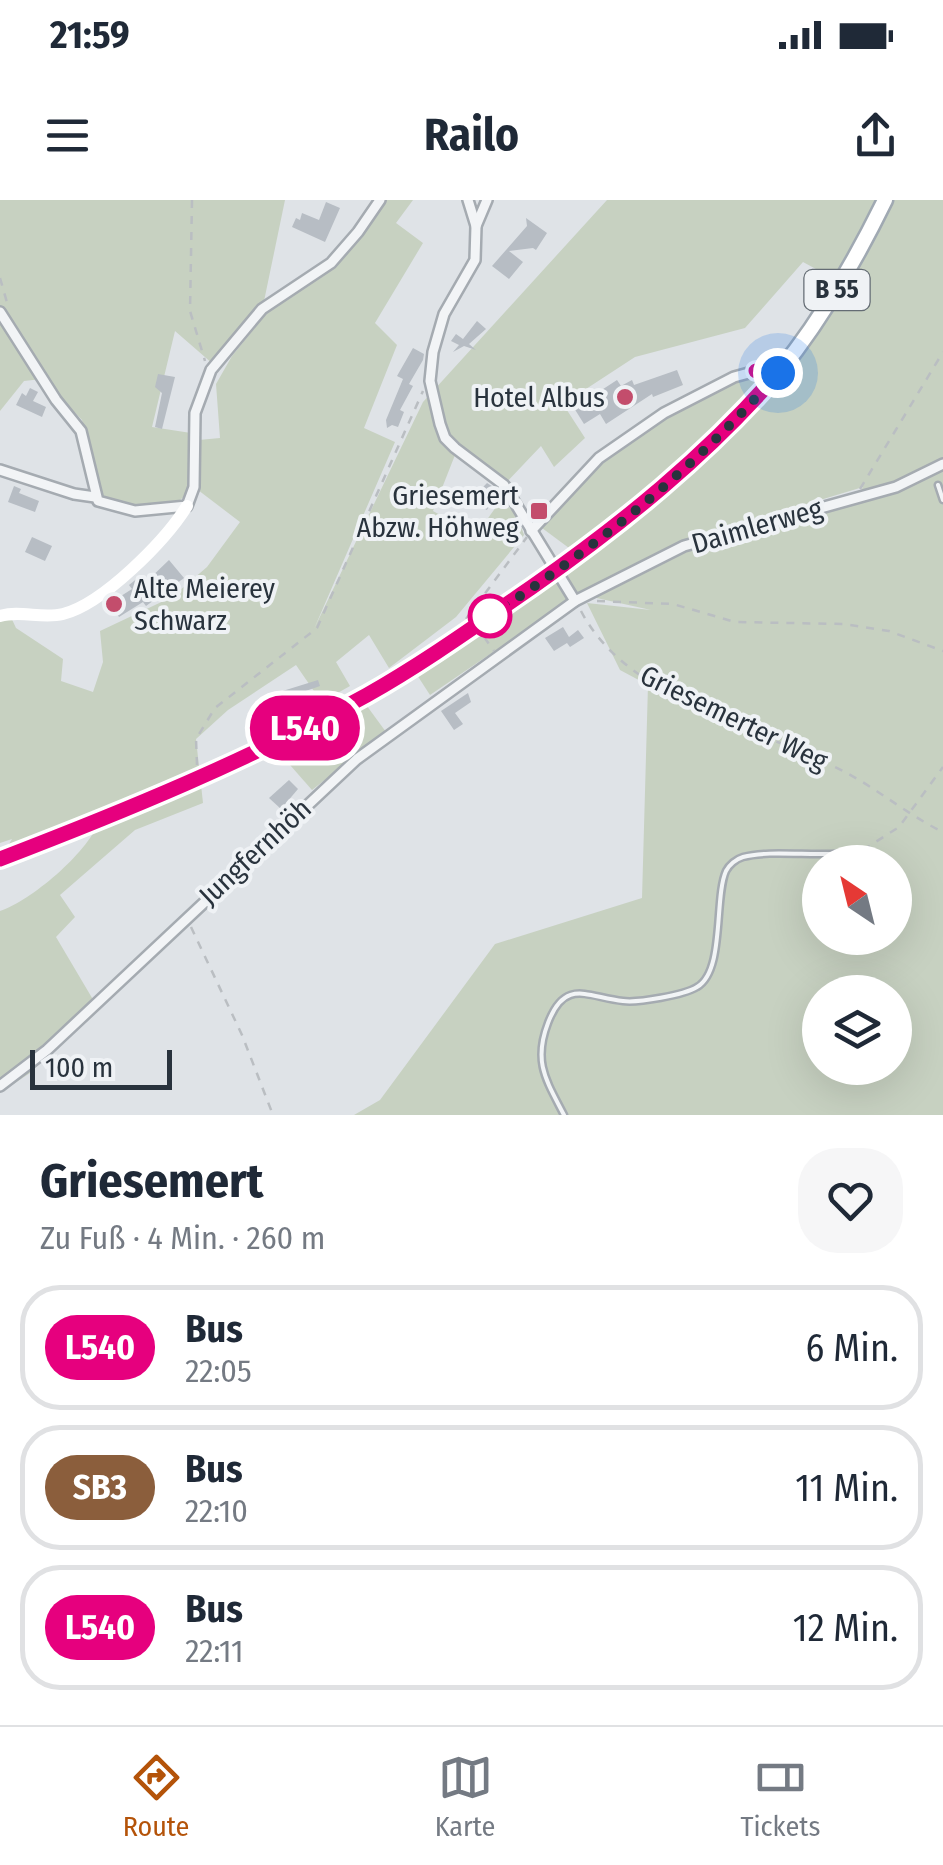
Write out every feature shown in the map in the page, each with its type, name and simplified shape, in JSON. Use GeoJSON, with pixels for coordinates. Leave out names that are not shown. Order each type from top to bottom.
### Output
{"type":"FeatureCollection","features":[{"type":"Feature","properties":{"kind":"main road","name":"B 55"},"geometry":{"type":"LineString","coordinates":[[0,859],[200,778],[322,719],[472,630],[623,522],[704,451],[778,373],[841,285],[885,200]]}},
{"type":"Feature","properties":{"kind":"street"},"geometry":{"type":"LineString","coordinates":[[0,616],[58,615],[77,608],[154,550],[187,506],[194,487],[195,413],[211,370],[262,309],[331,263],[380,200]]}},
{"type":"Feature","properties":{"kind":"street"},"geometry":{"type":"LineString","coordinates":[[468,200],[476,226],[475,260],[438,332],[430,382],[446,438],[504,486],[575,601]]}},
{"type":"Feature","properties":{"kind":"street"},"geometry":{"type":"LineString","coordinates":[[476,226],[486,200]]}},
{"type":"Feature","properties":{"kind":"street"},"geometry":{"type":"LineString","coordinates":[[0,312],[80,431],[95,497]]}},
{"type":"Feature","properties":{"kind":"street"},"geometry":{"type":"LineString","coordinates":[[531,531],[598,458],[664,413],[734,377],[756,371],[778,373]]}},
{"type":"Feature","properties":{"kind":"street","name":"Daimlerweg"},"geometry":{"type":"LineString","coordinates":[[575,601],[684,546],[922,477],[943,464]]}},
{"type":"Feature","properties":{"kind":"street"},"geometry":{"type":"LineString","coordinates":[[0,470],[95,497],[112,507],[135,511],[187,506]]}},
{"type":"Feature","properties":{"kind":"street","name":"Jungfernhöh"},"geometry":{"type":"LineString","coordinates":[[0,1086],[47,1050],[357,759],[575,601]]}},
{"type":"Feature","properties":{"kind":"lane"},"geometry":{"type":"LineString","coordinates":[[938,485],[943,500]]}},
{"type":"Feature","properties":{"kind":"lane"},"geometry":{"type":"LineString","coordinates":[[564,1115],[540,1059],[540,1042],[559,1001],[574,992],[638,1001],[696,988],[708,974],[726,870],[748,856],[802,856]]}},
{"type":"Feature","properties":{"kind":"path"},"geometry":{"type":"LineString","coordinates":[[192,200],[190,311],[200,350],[211,370]]}},
{"type":"Feature","properties":{"kind":"path"},"geometry":{"type":"LineString","coordinates":[[0,278],[9,328]]}},
{"type":"Feature","properties":{"kind":"path"},"geometry":{"type":"LineString","coordinates":[[854,498],[943,352]]}},
{"type":"Feature","properties":{"kind":"path"},"geometry":{"type":"LineString","coordinates":[[210,762],[197,768],[196,739],[215,708],[317,628],[421,394],[430,382]]}},
{"type":"Feature","properties":{"kind":"path"},"geometry":{"type":"LineString","coordinates":[[466,620],[531,531]]}},
{"type":"Feature","properties":{"kind":"path"},"geometry":{"type":"LineString","coordinates":[[589,600],[673,604],[734,622],[844,624],[890,631],[943,652]]}},
{"type":"Feature","properties":{"kind":"path","name":"Griesemerter Weg"},"geometry":{"type":"LineString","coordinates":[[575,601],[593,634],[642,678],[846,772],[910,816],[943,832]]}},
{"type":"Feature","properties":{"kind":"path"},"geometry":{"type":"LineString","coordinates":[[871,845],[886,838],[910,816],[943,767]]}},
{"type":"Feature","properties":{"kind":"path"},"geometry":{"type":"LineString","coordinates":[[186,917],[250,1052],[273,1115]]}},
{"type":"Feature","properties":{"kind":"green space"},"geometry":{"type":"Polygon","coordinates":[[[0,200],[285,200],[263,306],[213,364],[175,331],[152,427],[191,433],[191,477],[182,499],[147,507],[120,503],[99,494],[82,420],[42,379],[24,381],[0,411],[0,200]]]}},
{"type":"Feature","properties":{"kind":"green space"},"geometry":{"type":"Polygon","coordinates":[[[379,200],[413,200],[396,223],[423,243],[375,323],[397,345],[364,428],[395,442],[314,629],[423,402],[607,200],[878,200],[838,281],[803,262],[745,328],[635,357],[563,404],[585,438],[554,467],[541,446],[504,485],[455,455],[433,511],[476,535],[501,500],[517,515],[524,535],[456,617],[389,668],[369,635],[336,662],[350,686],[311,708],[306,701],[316,694],[296,665],[228,710],[196,739],[203,803],[135,830],[60,895],[75,917],[56,937],[98,1008],[30,1073],[0,1093],[0,911],[57,874],[83,848],[99,822],[0,859],[12,839],[0,843],[0,616],[9,613],[16,628],[63,659],[61,681],[93,692],[103,662],[100,631],[172,597],[207,567],[240,522],[198,490],[199,440],[220,438],[216,384],[232,356],[266,314],[331,268],[379,200]]]}},
{"type":"Feature","properties":{"kind":"green space"},"geometry":{"type":"Polygon","coordinates":[[[891,200],[943,200],[943,1115],[354,1115],[380,1100],[495,944],[642,898],[648,685],[620,670],[587,603],[651,610],[583,595],[684,547],[858,495],[863,487],[685,541],[578,596],[566,574],[657,504],[727,442],[785,374],[848,288],[891,200]]]}},
{"type":"Feature","properties":{"kind":"green space"},"geometry":{"type":"Polygon","coordinates":[[[778,373],[653,496],[569,548],[542,528],[599,458],[664,413],[734,377],[778,373]]]}},
{"type":"Feature","properties":{"kind":"green space"},"geometry":{"type":"Polygon","coordinates":[[[555,580],[568,601],[430,695],[417,675],[555,580]]]}},
{"type":"Feature","properties":{"kind":"green space"},"geometry":{"type":"Polygon","coordinates":[[[364,702],[386,732],[312,790],[276,749],[364,702]]]}},
{"type":"Feature","properties":{"kind":"building"},"geometry":{"type":"Polygon","coordinates":[[[326,202],[340,208],[325,242],[292,227],[302,213],[319,220],[326,202]]]}},
{"type":"Feature","properties":{"kind":"building"},"geometry":{"type":"Polygon","coordinates":[[[526,218],[547,233],[536,250],[509,251],[523,262],[509,279],[492,266],[527,226],[526,218]]]}},
{"type":"Feature","properties":{"kind":"building"},"geometry":{"type":"Polygon","coordinates":[[[477,321],[486,329],[469,344],[476,350],[464,346],[453,352],[459,345],[451,341],[456,334],[463,339],[477,321]]]}},
{"type":"Feature","properties":{"kind":"building"},"geometry":{"type":"Polygon","coordinates":[[[413,348],[424,354],[423,360],[409,384],[413,386],[400,410],[404,412],[398,427],[387,428],[386,420],[403,379],[397,376],[413,348]]]}},
{"type":"Feature","properties":{"kind":"building"},"geometry":{"type":"Polygon","coordinates":[[[677,370],[683,385],[653,397],[652,394],[606,424],[600,414],[584,424],[574,408],[617,380],[621,386],[632,380],[634,385],[677,370]]]}},
{"type":"Feature","properties":{"kind":"building"},"geometry":{"type":"Polygon","coordinates":[[[158,374],[175,377],[162,429],[155,427],[162,393],[155,387],[158,374]]]}},
{"type":"Feature","properties":{"kind":"building"},"geometry":{"type":"Polygon","coordinates":[[[30,388],[38,392],[33,401],[46,407],[42,417],[16,405],[30,388]]]}},
{"type":"Feature","properties":{"kind":"building"},"geometry":{"type":"Polygon","coordinates":[[[487,483],[498,490],[487,510],[457,494],[461,487],[476,494],[487,483]]]}},
{"type":"Feature","properties":{"kind":"building"},"geometry":{"type":"Polygon","coordinates":[[[14,486],[21,489],[19,493],[39,501],[35,512],[8,502],[14,486]]]}},
{"type":"Feature","properties":{"kind":"building"},"geometry":{"type":"Polygon","coordinates":[[[32,537],[52,546],[45,561],[25,552],[32,537]]]}},
{"type":"Feature","properties":{"kind":"building"},"geometry":{"type":"Polygon","coordinates":[[[169,560],[184,578],[146,606],[143,602],[119,617],[110,603],[132,589],[129,585],[139,577],[144,584],[169,560]]]}},
{"type":"Feature","properties":{"kind":"building"},"geometry":{"type":"Polygon","coordinates":[[[563,627],[569,637],[578,630],[584,638],[554,651],[545,638],[563,627]]]}},
{"type":"Feature","properties":{"kind":"building"},"geometry":{"type":"Polygon","coordinates":[[[318,680],[320,686],[300,693],[302,698],[276,706],[273,694],[318,680]]]}},
{"type":"Feature","properties":{"kind":"building"},"geometry":{"type":"Polygon","coordinates":[[[468,693],[471,702],[455,713],[463,724],[454,730],[441,711],[468,693]]]}},
{"type":"Feature","properties":{"kind":"building"},"geometry":{"type":"Polygon","coordinates":[[[289,780],[298,789],[281,809],[269,798],[289,780]]]}},
{"type":"Feature","properties":{"kind":"bus line","name":"L540"},"geometry":{"type":"LineString","coordinates":[[0,859],[270,746],[371,692],[472,630],[623,522],[726,432],[778,373],[756,371]]}},
{"type":"Feature","properties":{"kind":"place","name":"Hotel Albus"},"geometry":{"type":"Point","coordinates":[625,397]}},
{"type":"Feature","properties":{"kind":"place","name":"Griesemert Abzw. Höhweg"},"geometry":{"type":"Point","coordinates":[539,511]}},
{"type":"Feature","properties":{"kind":"place","name":"Alte Meierey Schwarz"},"geometry":{"type":"Point","coordinates":[114,604]}},
{"type":"Feature","properties":{"kind":"route"},"geometry":{"type":"LineString","coordinates":[[490,616],[623,522],[726,432],[778,373]]}}]}
